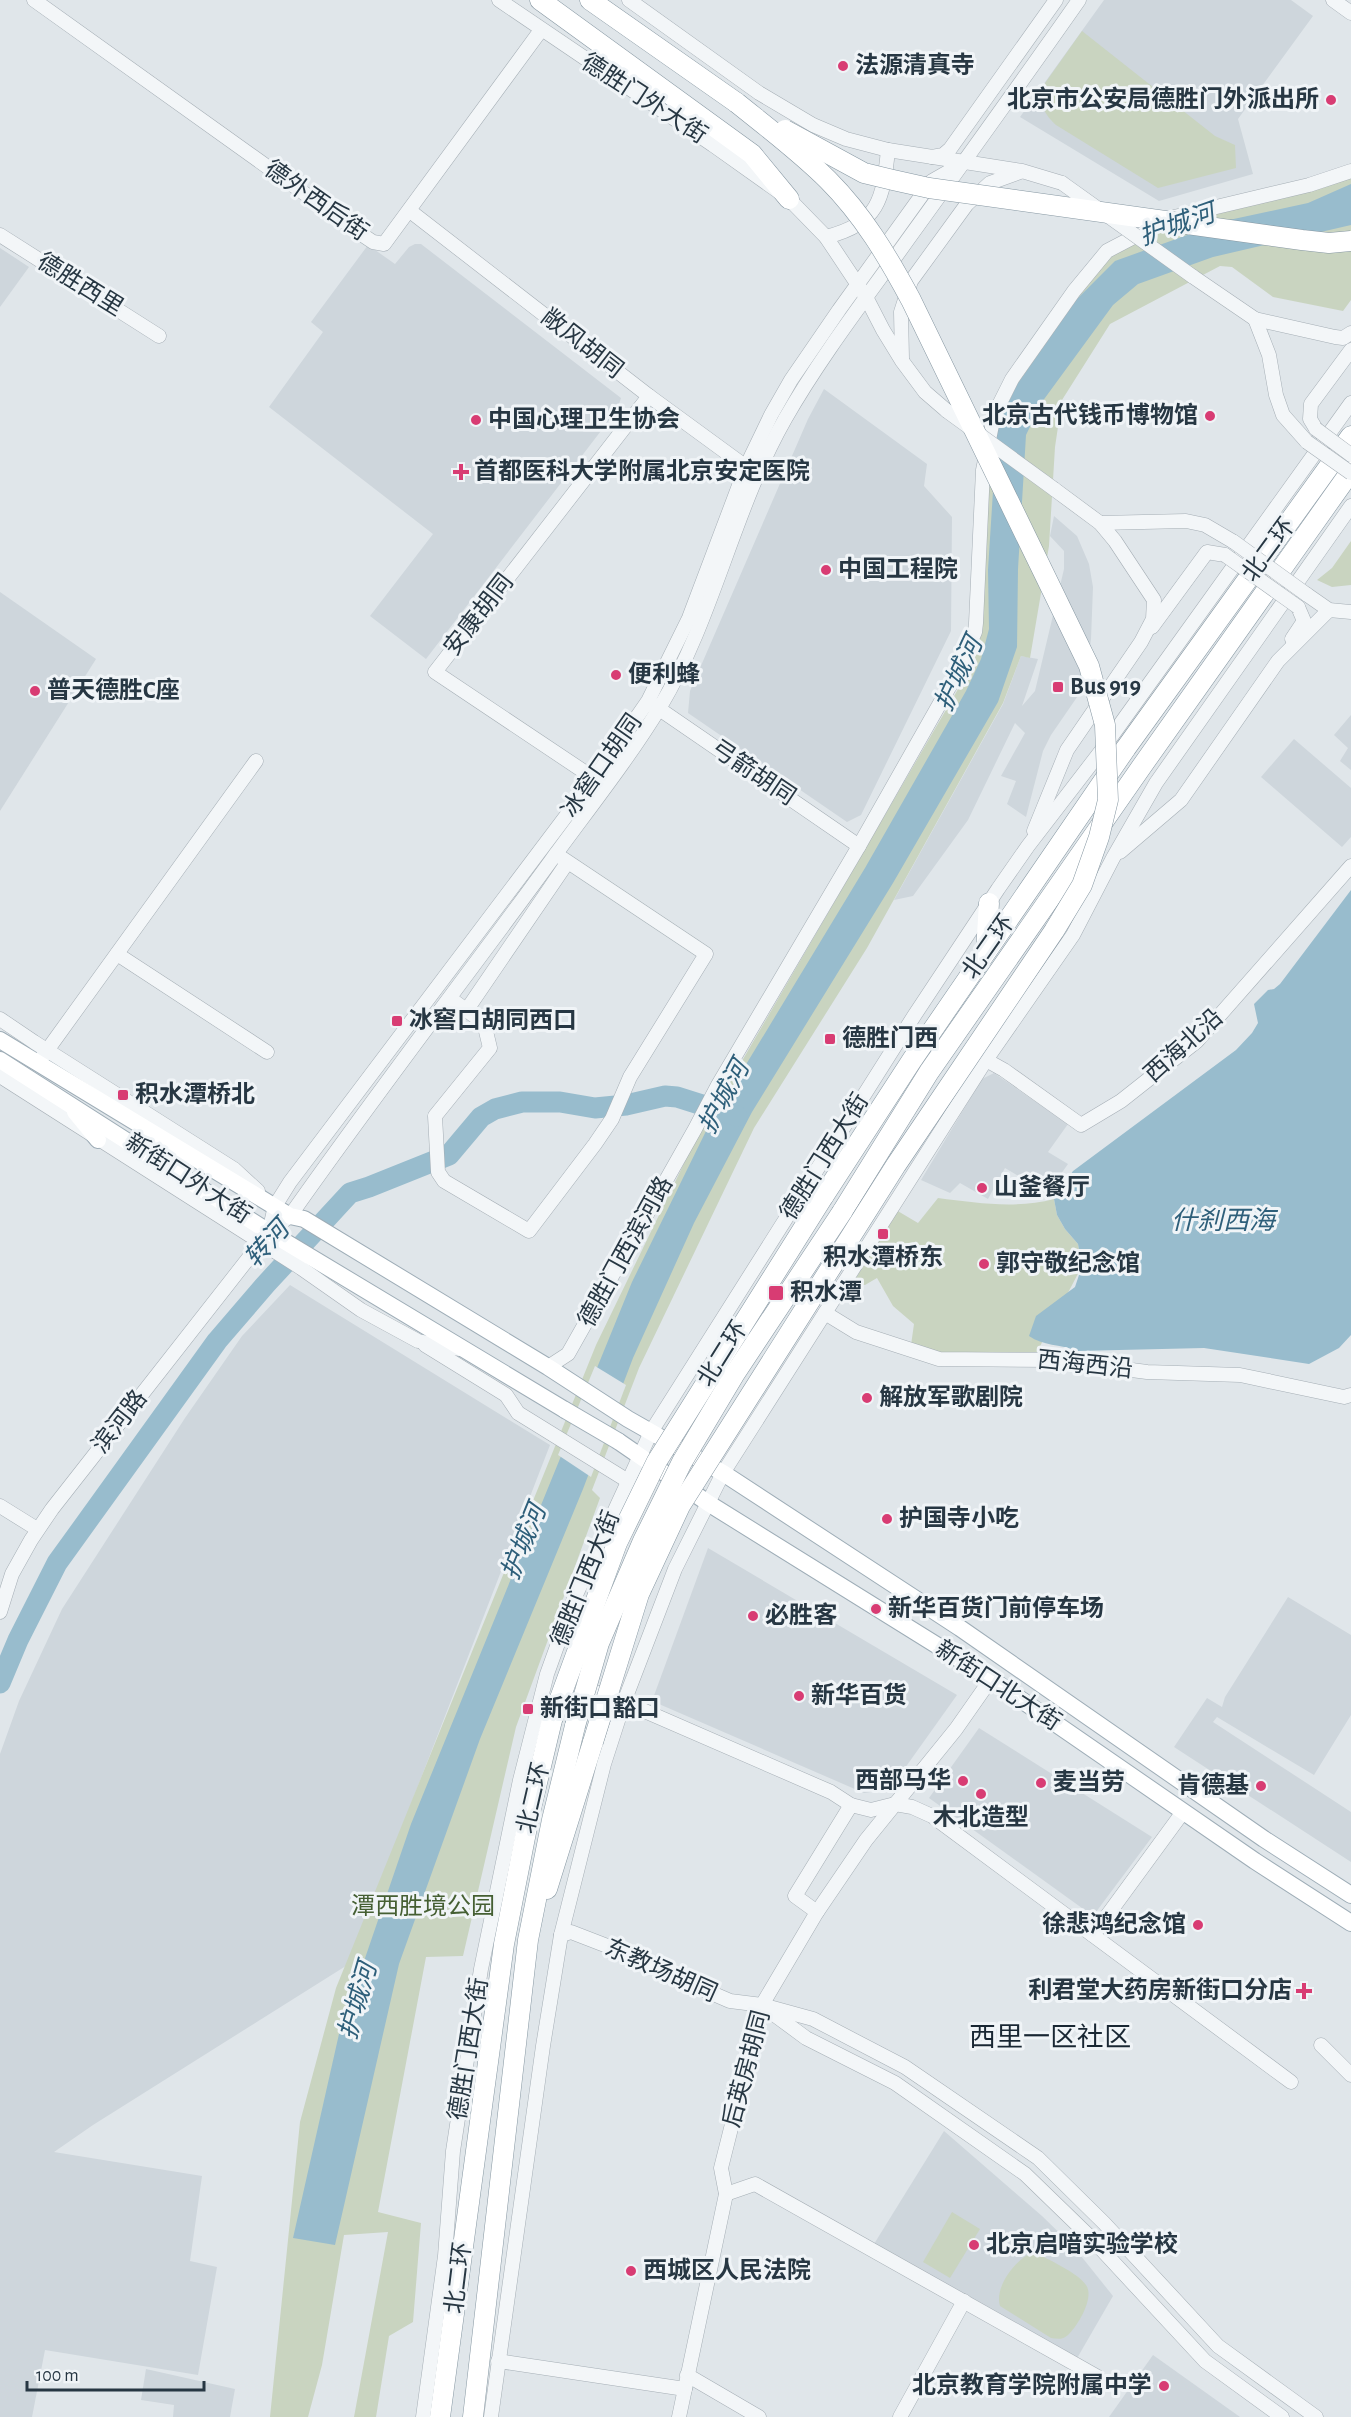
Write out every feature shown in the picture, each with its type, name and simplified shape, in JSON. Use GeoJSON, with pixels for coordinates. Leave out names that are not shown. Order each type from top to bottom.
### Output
{"type":"FeatureCollection","features":[{"type":"Feature","properties":{"kind":"highway","name":"德胜门外大街"},"geometry":{"type":"LineString","coordinates":[[540,0],[752,154],[789,199]]}},
{"type":"Feature","properties":{"kind":"highway","name":"德胜门外大街"},"geometry":{"type":"LineString","coordinates":[[590,0],[737,103]]}},
{"type":"Feature","properties":{"kind":"highway"},"geometry":{"type":"LineString","coordinates":[[737,103],[837,160],[864,172],[893,180],[930,188],[1302,240],[1329,243],[1351,241]]}},
{"type":"Feature","properties":{"kind":"highway"},"geometry":{"type":"LineString","coordinates":[[528,1940],[557,1864],[639,1594],[680,1506],[896,1165],[1054,931],[1082,885],[1099,837],[1108,800],[1105,725],[1089,666],[911,300],[886,255],[829,180],[737,103]]}},
{"type":"Feature","properties":{"kind":"highway","name":"北二环"},"geometry":{"type":"LineString","coordinates":[[440,2417],[504,1944],[530,1812],[552,1720],[617,1543],[657,1461],[912,1060],[1126,748],[1351,436]]}},
{"type":"Feature","properties":{"kind":"highway","name":"北二环"},"geometry":{"type":"LineString","coordinates":[[473,2417],[528,1940],[574,1726],[599,1643],[643,1541],[682,1462],[734,1375],[842,1212],[929,1072],[1351,472]]}},
{"type":"Feature","properties":{"kind":"highway"},"geometry":{"type":"LineString","coordinates":[[986,952],[989,903]]}},
{"type":"Feature","properties":{"kind":"highway"},"geometry":{"type":"LineString","coordinates":[[986,990],[1026,963]]}},
{"type":"Feature","properties":{"kind":"main road","name":"新街口外大街"},"geometry":{"type":"LineString","coordinates":[[0,1040],[43,1057],[275,1206],[329,1234],[651,1432]]}},
{"type":"Feature","properties":{"kind":"main road","name":"新街口外大街"},"geometry":{"type":"LineString","coordinates":[[0,1060],[67,1101],[281,1248],[470,1351],[640,1455]]}},
{"type":"Feature","properties":{"kind":"main road"},"geometry":{"type":"LineString","coordinates":[[67,1101],[98,1140]]}},
{"type":"Feature","properties":{"kind":"main road","name":"新街口北大街"},"geometry":{"type":"LineString","coordinates":[[651,1432],[723,1473],[960,1628],[1264,1839],[1351,1895]]}},
{"type":"Feature","properties":{"kind":"main road","name":"新街口北大街"},"geometry":{"type":"LineString","coordinates":[[640,1455],[708,1503],[991,1679],[1183,1812],[1351,1923]]}},
{"type":"Feature","properties":{"kind":"street","name":"德外西后街"},"geometry":{"type":"LineString","coordinates":[[34,0],[373,242],[384,244],[541,30]]}},
{"type":"Feature","properties":{"kind":"street","name":"德胜门外大街"},"geometry":{"type":"LineString","coordinates":[[499,0],[789,199],[826,237],[867,297],[902,361],[925,392],[947,411],[1100,523],[1154,600],[1152,619],[1141,642]]}},
{"type":"Feature","properties":{"kind":"street"},"geometry":{"type":"LineString","coordinates":[[629,0],[759,93],[813,125],[846,139],[888,150],[1022,171],[1062,183],[1255,319],[1335,337],[1343,338],[1351,333]]}},
{"type":"Feature","properties":{"kind":"street"},"geometry":{"type":"LineString","coordinates":[[930,158],[943,155],[950,149],[1056,0]]}},
{"type":"Feature","properties":{"kind":"street","name":"冰窖口胡同"},"geometry":{"type":"LineString","coordinates":[[752,471],[808,381],[1079,0]]}},
{"type":"Feature","properties":{"kind":"street"},"geometry":{"type":"LineString","coordinates":[[1333,0],[1351,13]]}},
{"type":"Feature","properties":{"kind":"street"},"geometry":{"type":"LineString","coordinates":[[826,237],[858,225],[880,200],[885,186],[888,150]]}},
{"type":"Feature","properties":{"kind":"street","name":"冰窖口胡同"},"geometry":{"type":"LineString","coordinates":[[265,1238],[297,1217],[556,854],[600,782],[653,705],[752,471],[771,415],[791,380],[932,180],[964,162]]}},
{"type":"Feature","properties":{"kind":"street"},"geometry":{"type":"LineString","coordinates":[[902,361],[901,312],[911,281],[967,204],[990,183],[1022,171]]}},
{"type":"Feature","properties":{"kind":"street","name":"德胜门西滨河路"},"geometry":{"type":"LineString","coordinates":[[548,1367],[568,1354],[718,1085],[860,846],[957,675],[975,632],[983,470],[994,415],[1012,379],[1074,291],[1107,251],[1170,218],[1309,185],[1351,171]]}},
{"type":"Feature","properties":{"kind":"street","name":"敞风胡同"},"geometry":{"type":"LineString","coordinates":[[410,211],[649,396],[752,471]]}},
{"type":"Feature","properties":{"kind":"street","name":"德胜西里"},"geometry":{"type":"LineString","coordinates":[[0,235],[159,336]]}},
{"type":"Feature","properties":{"kind":"street"},"geometry":{"type":"LineString","coordinates":[[1255,319],[1269,355],[1276,395],[1283,415],[1307,441],[1351,472]]}},
{"type":"Feature","properties":{"kind":"street"},"geometry":{"type":"LineString","coordinates":[[1351,350],[1311,404],[1310,419],[1316,429],[1351,454]]}},
{"type":"Feature","properties":{"kind":"street","name":"安康胡同"},"geometry":{"type":"LineString","coordinates":[[600,782],[435,672],[649,396]]}},
{"type":"Feature","properties":{"kind":"street"},"geometry":{"type":"LineString","coordinates":[[1028,846],[1101,751],[1351,403]]}},
{"type":"Feature","properties":{"kind":"street"},"geometry":{"type":"LineString","coordinates":[[491,2417],[543,2046],[561,1935],[604,1764],[624,1702],[675,1569],[723,1473],[986,1060],[1073,935],[1156,783],[1351,506]]}},
{"type":"Feature","properties":{"kind":"street"},"geometry":{"type":"LineString","coordinates":[[1100,523],[1186,521],[1204,525],[1234,542],[1329,610],[1351,612]]}},
{"type":"Feature","properties":{"kind":"street"},"geometry":{"type":"LineString","coordinates":[[1028,846],[1067,750],[1141,642],[1207,552],[1225,555],[1298,607],[1304,621],[1181,800],[1113,858]]}},
{"type":"Feature","properties":{"kind":"street"},"geometry":{"type":"LineString","coordinates":[[1278,661],[1329,610]]}},
{"type":"Feature","properties":{"kind":"street","name":"弓箭胡同"},"geometry":{"type":"LineString","coordinates":[[653,705],[860,846]]}},
{"type":"Feature","properties":{"kind":"street"},"geometry":{"type":"LineString","coordinates":[[43,1057],[256,761]]}},
{"type":"Feature","properties":{"kind":"street","name":"冰窖口胡同"},"geometry":{"type":"LineString","coordinates":[[265,1238],[275,1206],[290,1182],[600,782]]}},
{"type":"Feature","properties":{"kind":"street","name":"德胜门西大街"},"geometry":{"type":"LineString","coordinates":[[423,2417],[445,2256],[453,2151],[481,1970],[519,1780],[547,1674],[574,1599],[651,1432],[914,1016],[1028,846]]}},
{"type":"Feature","properties":{"kind":"street"},"geometry":{"type":"LineString","coordinates":[[451,999],[484,1023],[490,1048],[435,1116],[438,1172],[444,1182],[529,1231],[612,1119],[630,1077],[706,954],[556,854]]}},
{"type":"Feature","properties":{"kind":"street"},"geometry":{"type":"LineString","coordinates":[[466,1011],[567,863]]}},
{"type":"Feature","properties":{"kind":"street","name":"西海北沿"},"geometry":{"type":"LineString","coordinates":[[986,1060],[1004,1070],[1082,1125],[1121,1101],[1197,1041],[1351,866]]}},
{"type":"Feature","properties":{"kind":"street"},"geometry":{"type":"LineString","coordinates":[[723,1473],[739,1400],[887,1164],[1026,963],[1090,905]]}},
{"type":"Feature","properties":{"kind":"street"},"geometry":{"type":"LineString","coordinates":[[117,954],[267,1052]]}},
{"type":"Feature","properties":{"kind":"street","name":"新街口外大街"},"geometry":{"type":"LineString","coordinates":[[0,1019],[43,1057]]}},
{"type":"Feature","properties":{"kind":"street","name":"新街口外大街"},"geometry":{"type":"LineString","coordinates":[[0,1076],[98,1140],[265,1238]]}},
{"type":"Feature","properties":{"kind":"street","name":"滨河路"},"geometry":{"type":"LineString","coordinates":[[0,1612],[12,1574],[38,1529],[265,1238]]}},
{"type":"Feature","properties":{"kind":"street"},"geometry":{"type":"LineString","coordinates":[[763,1256],[810,1287],[844,1281]]}},
{"type":"Feature","properties":{"kind":"street","name":"新街口外大街"},"geometry":{"type":"LineString","coordinates":[[306,1263],[361,1310],[418,1341],[506,1395],[518,1413],[628,1480]]}},
{"type":"Feature","properties":{"kind":"street","name":"西海西沿"},"geometry":{"type":"LineString","coordinates":[[825,1313],[856,1332],[939,1359],[1054,1360],[1147,1372],[1240,1375],[1344,1397],[1351,1395]]}},
{"type":"Feature","properties":{"kind":"street","name":"新街口外大街"},"geometry":{"type":"LineString","coordinates":[[418,1341],[470,1351]]}},
{"type":"Feature","properties":{"kind":"street"},"geometry":{"type":"LineString","coordinates":[[0,1506],[38,1529]]}},
{"type":"Feature","properties":{"kind":"street"},"geometry":{"type":"LineString","coordinates":[[547,1674],[624,1702],[831,1792],[850,1805],[871,1810],[895,1804],[912,1807],[932,1816],[1291,2082]]}},
{"type":"Feature","properties":{"kind":"street","name":"后英房胡同"},"geometry":{"type":"LineString","coordinates":[[679,2417],[726,2194],[721,2168],[762,2005],[817,1912],[866,1839],[956,1729],[991,1679]]}},
{"type":"Feature","properties":{"kind":"street"},"geometry":{"type":"LineString","coordinates":[[817,1912],[795,1896],[850,1805]]}},
{"type":"Feature","properties":{"kind":"street"},"geometry":{"type":"LineString","coordinates":[[1093,1935],[1183,1812]]}},
{"type":"Feature","properties":{"kind":"street","name":"东教场胡同"},"geometry":{"type":"LineString","coordinates":[[561,1935],[571,1932],[659,1966],[686,1982],[730,2001],[762,2005],[813,2019],[905,2067],[1038,2158],[1104,2223],[1218,2346],[1316,2417]]}},
{"type":"Feature","properties":{"kind":"street"},"geometry":{"type":"LineString","coordinates":[[762,2005],[806,2038],[896,2083],[1025,2174],[1090,2237],[1205,2361],[1282,2417]]}},
{"type":"Feature","properties":{"kind":"street"},"geometry":{"type":"LineString","coordinates":[[1320,2045],[1351,2075]]}},
{"type":"Feature","properties":{"kind":"street"},"geometry":{"type":"LineString","coordinates":[[726,2194],[755,2184],[1098,2377]]}},
{"type":"Feature","properties":{"kind":"street"},"geometry":{"type":"LineString","coordinates":[[900,2417],[964,2301]]}},
{"type":"Feature","properties":{"kind":"street"},"geometry":{"type":"LineString","coordinates":[[498,2361],[686,2382],[759,2417]]}},
{"type":"Feature","properties":{"kind":"shaded area"},"geometry":{"type":"Polygon","coordinates":[[[1104,0],[1291,0],[1313,16],[1238,119],[1253,174],[1159,201],[1020,117],[1104,0]]]}},
{"type":"Feature","properties":{"kind":"shaded area","name":"首都医科大学附属北京安定医院"},"geometry":{"type":"Polygon","coordinates":[[[421,244],[621,398],[617,410],[426,659],[370,616],[433,534],[269,407],[323,332],[311,322],[368,245],[395,264],[409,247],[421,244]]]}},
{"type":"Feature","properties":{"kind":"shaded area"},"geometry":{"type":"Polygon","coordinates":[[[0,248],[29,267],[0,307],[0,248]]]}},
{"type":"Feature","properties":{"kind":"shaded area"},"geometry":{"type":"Polygon","coordinates":[[[824,389],[927,464],[924,486],[952,517],[951,631],[861,815],[847,822],[688,713],[690,691],[808,419],[824,389]]]}},
{"type":"Feature","properties":{"kind":"shaded area"},"geometry":{"type":"Polygon","coordinates":[[[1054,516],[1077,536],[1089,564],[1093,587],[1091,639],[1084,687],[1051,735],[1043,751],[1026,817],[1007,804],[1016,781],[1001,776],[1025,733],[1015,723],[968,820],[913,896],[894,900],[1003,704],[1021,656],[1038,659],[1022,706],[1035,691],[1064,569],[1064,551],[1050,536],[1054,516]]]}},
{"type":"Feature","properties":{"kind":"shaded area"},"geometry":{"type":"Polygon","coordinates":[[[0,592],[96,659],[0,811],[0,592]]]}},
{"type":"Feature","properties":{"kind":"shaded area"},"geometry":{"type":"Polygon","coordinates":[[[1351,715],[1351,770],[1340,761],[1348,748],[1334,735],[1351,715]]]}},
{"type":"Feature","properties":{"kind":"shaded area"},"geometry":{"type":"Polygon","coordinates":[[[1294,739],[1351,788],[1351,837],[1342,847],[1261,777],[1294,739]]]}},
{"type":"Feature","properties":{"kind":"shaded area"},"geometry":{"type":"Polygon","coordinates":[[[994,1073],[1068,1124],[1048,1152],[1068,1164],[1051,1188],[1042,1190],[1005,1168],[988,1199],[960,1183],[950,1193],[921,1180],[982,1079],[994,1073]]]}},
{"type":"Feature","properties":{"kind":"shaded area"},"geometry":{"type":"Polygon","coordinates":[[[290,1285],[550,1445],[349,1964],[93,2125],[54,2152],[202,2176],[190,2261],[217,2267],[198,2375],[45,2350],[32,2417],[0,2417],[0,1754],[19,1701],[62,1609],[185,1418],[242,1336],[290,1285]]]}},
{"type":"Feature","properties":{"kind":"shaded area"},"geometry":{"type":"Polygon","coordinates":[[[708,1548],[957,1695],[890,1789],[864,1793],[652,1701],[708,1548]]]}},
{"type":"Feature","properties":{"kind":"shaded area"},"geometry":{"type":"Polygon","coordinates":[[[1288,1597],[1351,1635],[1351,1715],[1314,1775],[1217,1717],[1213,1722],[1351,1812],[1351,1862],[1174,1747],[1207,1698],[1222,1707],[1225,1697],[1288,1597]]]}},
{"type":"Feature","properties":{"kind":"shaded area"},"geometry":{"type":"Polygon","coordinates":[[[979,1728],[1152,1837],[1093,1916],[929,1798],[979,1728]]]}},
{"type":"Feature","properties":{"kind":"shaded area","name":"北京启喑实验学校"},"geometry":{"type":"Polygon","coordinates":[[[944,2131],[1073,2246],[1113,2296],[1076,2360],[874,2244],[944,2131]]]}},
{"type":"Feature","properties":{"kind":"shaded area","name":"北京教育学院附属中学"},"geometry":{"type":"Polygon","coordinates":[[[1153,2355],[1240,2417],[1109,2417],[1153,2355]]]}},
{"type":"Feature","properties":{"kind":"shaded area"},"geometry":{"type":"Polygon","coordinates":[[[146,2369],[235,2389],[230,2417],[173,2417],[174,2405],[141,2400],[146,2369]]]}},
{"type":"Feature","properties":{"kind":"green space"},"geometry":{"type":"Polygon","coordinates":[[[1082,31],[1215,136],[1235,145],[1236,168],[1158,188],[1056,125],[1044,108],[1043,86],[1082,31]]]}},
{"type":"Feature","properties":{"kind":"green space","name":"潭西胜境公园"},"geometry":{"type":"Polygon","coordinates":[[[1351,176],[1351,300],[1343,311],[1273,297],[1232,267],[1220,266],[1110,324],[1062,400],[1055,447],[1049,546],[1030,658],[1021,656],[1003,703],[867,948],[754,1128],[639,1368],[592,1490],[600,1498],[516,1727],[463,1956],[426,1957],[378,2212],[421,2223],[413,2322],[389,2336],[376,2417],[354,2417],[388,2232],[344,2235],[322,2365],[308,2417],[270,2417],[300,2122],[336,1988],[596,1345],[692,1147],[961,684],[981,615],[986,494],[994,432],[1014,382],[1080,292],[1111,255],[1197,215],[1323,188],[1351,176]]]}},
{"type":"Feature","properties":{"kind":"green space"},"geometry":{"type":"Polygon","coordinates":[[[1351,541],[1351,585],[1332,587],[1317,580],[1332,568],[1351,541]]]}},
{"type":"Feature","properties":{"kind":"green space"},"geometry":{"type":"Polygon","coordinates":[[[938,1198],[1011,1204],[1054,1199],[1057,1215],[1078,1244],[1082,1266],[1037,1352],[939,1353],[911,1345],[914,1324],[893,1306],[877,1278],[865,1285],[853,1283],[896,1210],[918,1223],[938,1198]]]}},
{"type":"Feature","properties":{"kind":"green space"},"geometry":{"type":"Polygon","coordinates":[[[952,2212],[980,2229],[950,2278],[923,2262],[952,2212]]]}},
{"type":"Feature","properties":{"kind":"green space"},"geometry":{"type":"Polygon","coordinates":[[[1032,2253],[1071,2272],[1086,2285],[1088,2290],[1087,2304],[1080,2318],[1072,2331],[1064,2338],[1051,2338],[1000,2306],[1000,2291],[1007,2275],[1019,2261],[1032,2253]]]}},
{"type":"Feature","properties":{"kind":"water","name":"护城河"},"geometry":{"type":"Polygon","coordinates":[[[1351,184],[1351,225],[1213,257],[1138,284],[1113,305],[1042,402],[1026,435],[1018,569],[1017,647],[998,702],[893,883],[752,1112],[694,1223],[633,1358],[583,1489],[480,1739],[399,1964],[335,2245],[293,2238],[339,2034],[411,1824],[632,1282],[707,1129],[865,868],[966,691],[981,659],[989,629],[988,570],[997,428],[1016,386],[1077,299],[1115,261],[1229,220],[1308,203],[1351,184]]]}},
{"type":"Feature","properties":{"kind":"water","name":"什刹西海"},"geometry":{"type":"Polygon","coordinates":[[[1351,890],[1351,1335],[1339,1348],[1309,1364],[1204,1348],[1077,1351],[1040,1342],[1029,1336],[1036,1316],[1075,1287],[1082,1266],[1078,1244],[1057,1215],[1054,1199],[1073,1171],[1236,1050],[1258,1023],[1254,1004],[1268,990],[1280,984],[1351,890]]]}},
{"type":"Feature","properties":{"kind":"pier"},"geometry":{"type":"Polygon","coordinates":[[[595,1366],[626,1385],[591,1477],[558,1455],[595,1366]]]}},
{"type":"Feature","properties":{"kind":"waterway","name":"转河"},"geometry":{"type":"LineString","coordinates":[[0,1683],[18,1640],[57,1563],[217,1341],[350,1193],[449,1155],[481,1117],[495,1109],[522,1102],[560,1102],[595,1108],[626,1105],[665,1096],[677,1097],[737,1116]]}},
{"type":"Feature","properties":{"kind":"place","name":"法源清真寺"},"geometry":{"type":"Point","coordinates":[843,66]}},
{"type":"Feature","properties":{"kind":"place","name":"北京市公安局德胜门外派出所"},"geometry":{"type":"Point","coordinates":[1331,100]}},
{"type":"Feature","properties":{"kind":"place","name":"北京古代钱币博物馆"},"geometry":{"type":"Point","coordinates":[1210,416]}},
{"type":"Feature","properties":{"kind":"place","name":"中国心理卫生协会"},"geometry":{"type":"Point","coordinates":[476,420]}},
{"type":"Feature","properties":{"kind":"place","name":"首都医科大学附属北京安定医院"},"geometry":{"type":"Point","coordinates":[461,472]}},
{"type":"Feature","properties":{"kind":"place","name":"中国工程院"},"geometry":{"type":"Point","coordinates":[826,570]}},
{"type":"Feature","properties":{"kind":"place","name":"便利蜂"},"geometry":{"type":"Point","coordinates":[616,675]}},
{"type":"Feature","properties":{"kind":"place","name":"Bus 919"},"geometry":{"type":"Point","coordinates":[1058,687]}},
{"type":"Feature","properties":{"kind":"place","name":"普天德胜C座"},"geometry":{"type":"Point","coordinates":[35,691]}},
{"type":"Feature","properties":{"kind":"place","name":"冰窖口胡同西口"},"geometry":{"type":"Point","coordinates":[397,1021]}},
{"type":"Feature","properties":{"kind":"place","name":"德胜门西"},"geometry":{"type":"Point","coordinates":[830,1039]}},
{"type":"Feature","properties":{"kind":"place","name":"积水潭桥北"},"geometry":{"type":"Point","coordinates":[123,1095]}},
{"type":"Feature","properties":{"kind":"place","name":"山釜餐厅"},"geometry":{"type":"Point","coordinates":[982,1188]}},
{"type":"Feature","properties":{"kind":"place","name":"积水潭桥东"},"geometry":{"type":"Point","coordinates":[883,1234]}},
{"type":"Feature","properties":{"kind":"place","name":"郭守敬纪念馆"},"geometry":{"type":"Point","coordinates":[984,1264]}},
{"type":"Feature","properties":{"kind":"place","name":"积水潭"},"geometry":{"type":"Point","coordinates":[776,1293]}},
{"type":"Feature","properties":{"kind":"place","name":"解放军歌剧院"},"geometry":{"type":"Point","coordinates":[867,1398]}},
{"type":"Feature","properties":{"kind":"place","name":"护国寺小吃"},"geometry":{"type":"Point","coordinates":[887,1519]}},
{"type":"Feature","properties":{"kind":"place","name":"新华百货门前停车场"},"geometry":{"type":"Point","coordinates":[876,1609]}},
{"type":"Feature","properties":{"kind":"place","name":"必胜客"},"geometry":{"type":"Point","coordinates":[753,1616]}},
{"type":"Feature","properties":{"kind":"place","name":"新华百货"},"geometry":{"type":"Point","coordinates":[799,1696]}},
{"type":"Feature","properties":{"kind":"place","name":"新街口豁口"},"geometry":{"type":"Point","coordinates":[528,1709]}},
{"type":"Feature","properties":{"kind":"place","name":"西部马华"},"geometry":{"type":"Point","coordinates":[963,1781]}},
{"type":"Feature","properties":{"kind":"place","name":"麦当劳"},"geometry":{"type":"Point","coordinates":[1041,1783]}},
{"type":"Feature","properties":{"kind":"place","name":"肯德基"},"geometry":{"type":"Point","coordinates":[1261,1786]}},
{"type":"Feature","properties":{"kind":"place","name":"木北造型"},"geometry":{"type":"Point","coordinates":[981,1794]}},
{"type":"Feature","properties":{"kind":"place","name":"徐悲鸿纪念馆"},"geometry":{"type":"Point","coordinates":[1198,1925]}},
{"type":"Feature","properties":{"kind":"place","name":"利君堂大药房新街口分店"},"geometry":{"type":"Point","coordinates":[1304,1991]}},
{"type":"Feature","properties":{"kind":"place","name":"北京启喑实验学校"},"geometry":{"type":"Point","coordinates":[974,2245]}},
{"type":"Feature","properties":{"kind":"place","name":"西城区人民法院"},"geometry":{"type":"Point","coordinates":[631,2271]}},
{"type":"Feature","properties":{"kind":"place","name":"北京教育学院附属中学"},"geometry":{"type":"Point","coordinates":[1164,2386]}},
{"type":"Feature","properties":{"kind":"district","name":"西里一区社区"},"geometry":{"type":"Point","coordinates":[1050,2037]}}]}
